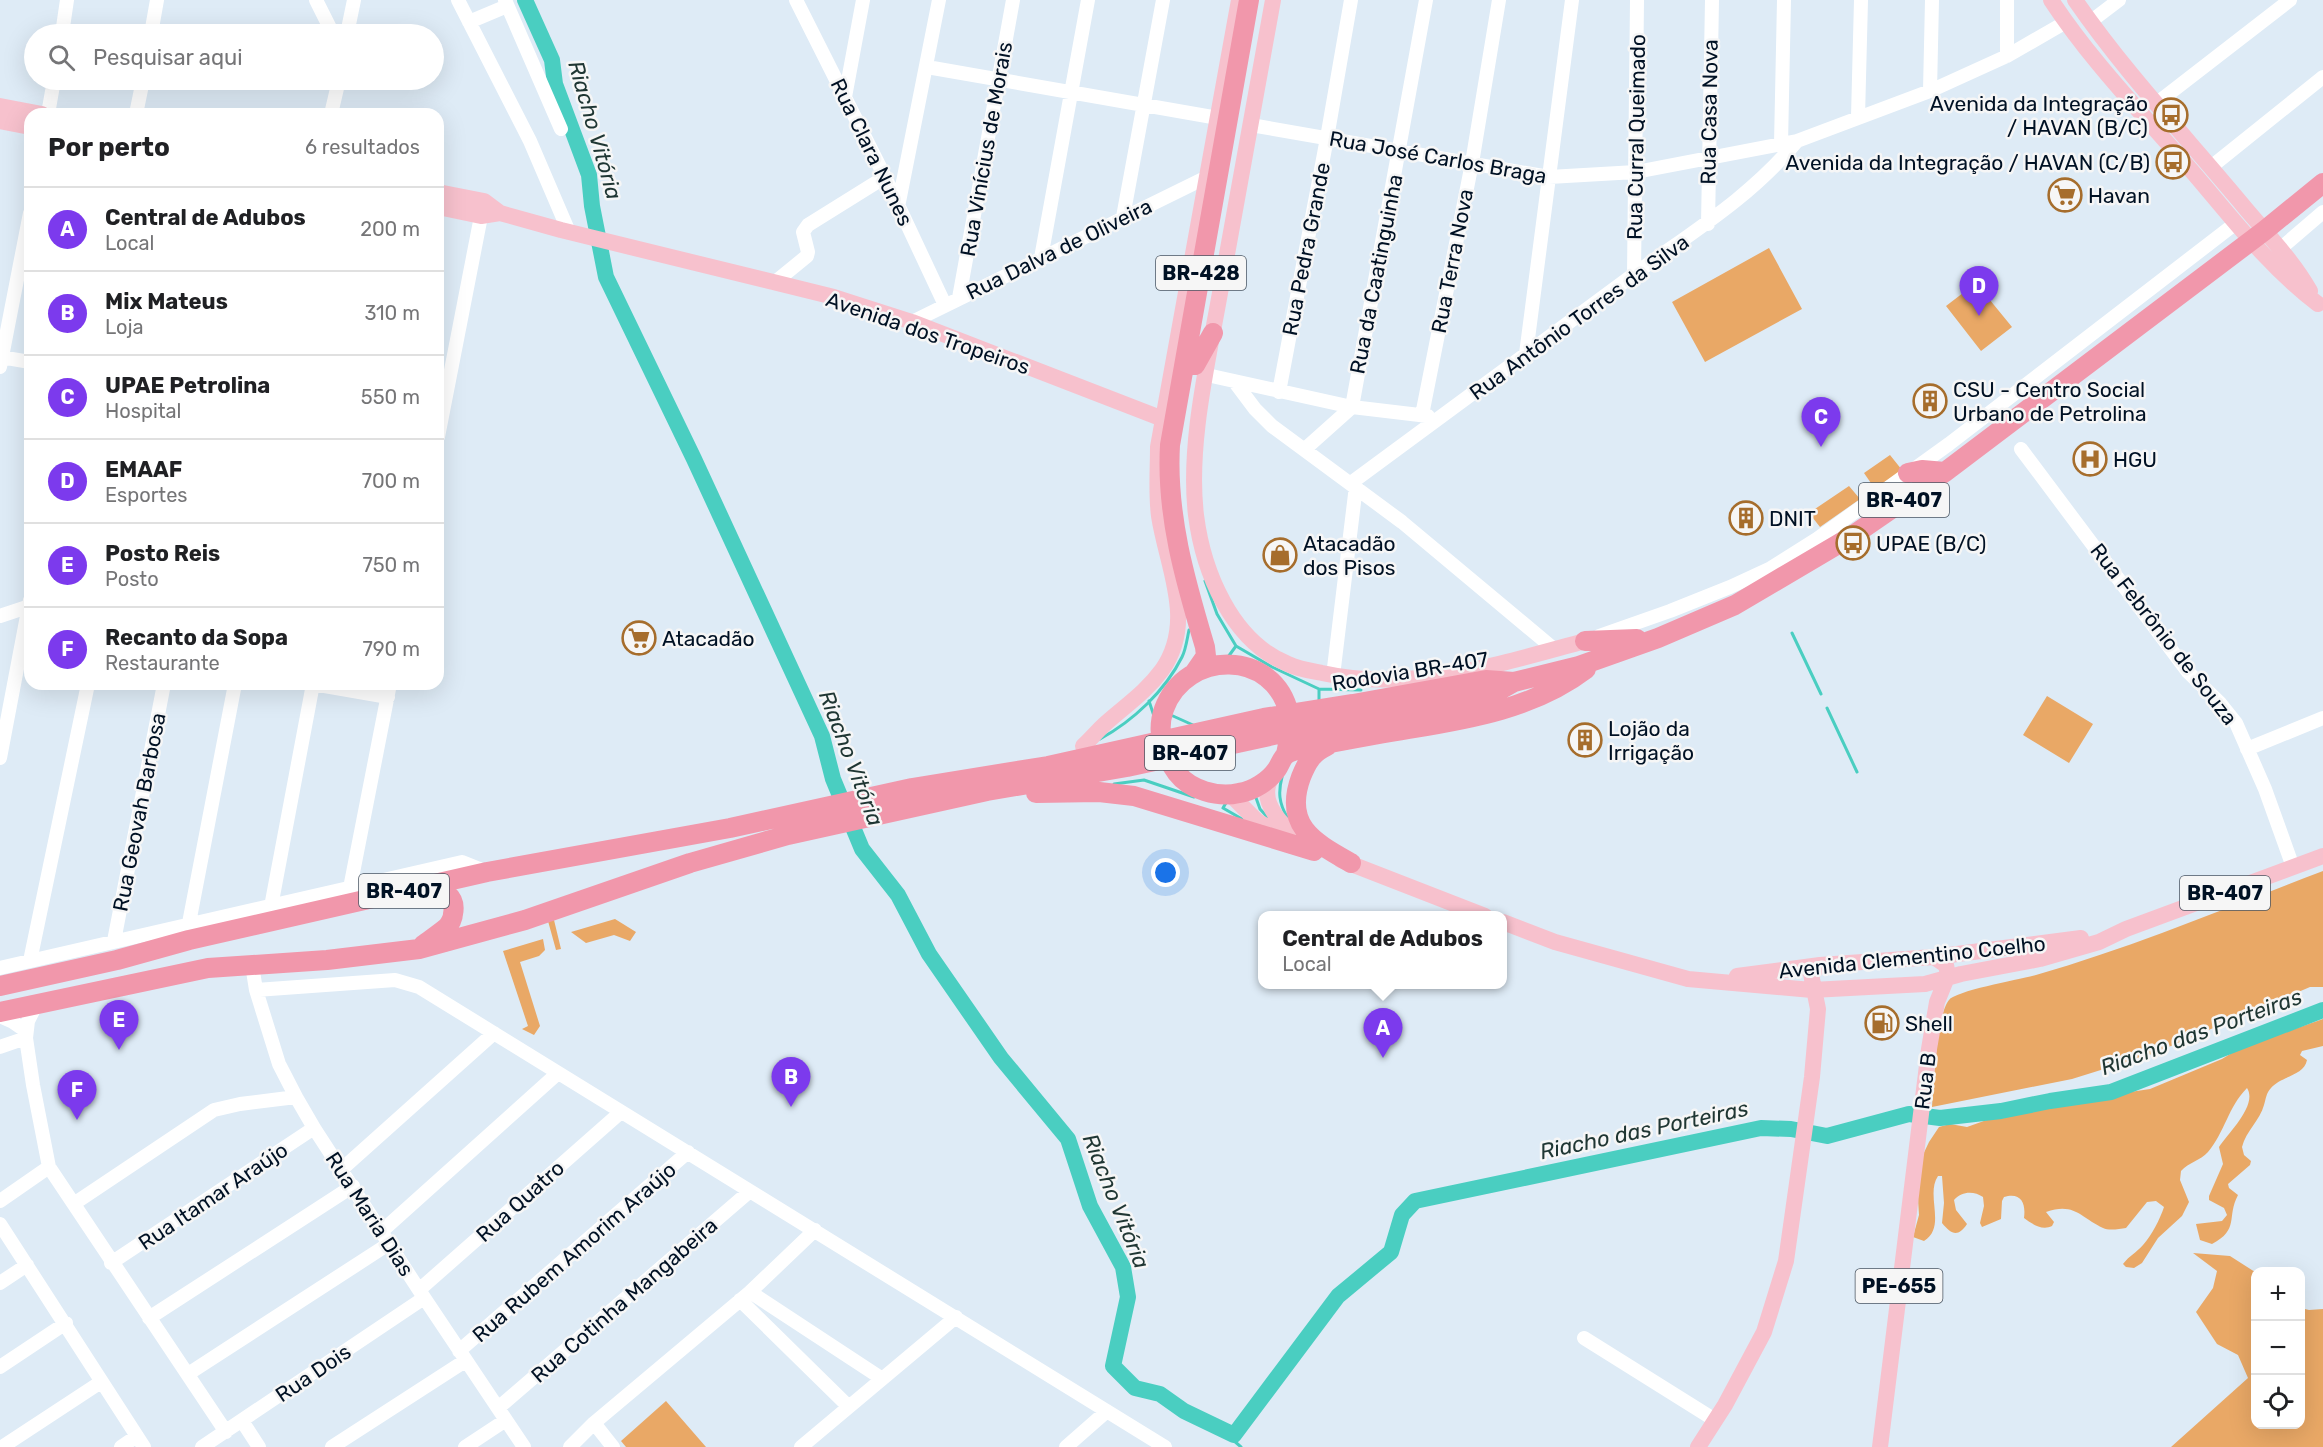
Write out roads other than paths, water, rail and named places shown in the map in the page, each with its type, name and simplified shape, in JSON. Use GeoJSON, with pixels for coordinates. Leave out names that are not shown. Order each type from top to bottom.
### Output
{"type":"FeatureCollection","features":[{"type":"Feature","properties":{"kind":"highway","name":"BR-428"},"geometry":{"type":"LineString","coordinates":[[1195,672],[1206,656],[1178,546],[1170,494],[1170,445],[1205,218],[1249,0]]}},
{"type":"Feature","properties":{"kind":"highway","name":"BR-428"},"geometry":{"type":"LineString","coordinates":[[1223,663],[1214,654],[1187,544],[1179,474],[1180,449],[1201,370],[1260,0]]}},
{"type":"Feature","properties":{"kind":"highway","name":"BR-407"},"geometry":{"type":"LineString","coordinates":[[1286,754],[1299,749],[1431,726],[1526,703],[1574,679],[1599,659],[1658,638],[1735,605],[1852,536],[1945,472],[2258,236],[2323,183]]}},
{"type":"Feature","properties":{"kind":"highway"},"geometry":{"type":"LineString","coordinates":[[1201,370],[1213,333]]}},
{"type":"Feature","properties":{"kind":"highway"},"geometry":{"type":"LineString","coordinates":[[1908,473],[1922,470],[1945,472]]}},
{"type":"Feature","properties":{"kind":"highway"},"geometry":{"type":"LineString","coordinates":[[1158,473],[1170,494]]}},
{"type":"Feature","properties":{"kind":"highway"},"geometry":{"type":"LineString","coordinates":[[1585,641],[1658,638]]}},
{"type":"Feature","properties":{"kind":"highway","name":"Rodovia BR-407"},"geometry":{"type":"LineString","coordinates":[[809,824],[886,794],[1092,757],[1264,718],[1446,690],[1490,696],[1514,682],[1599,659]]}},
{"type":"Feature","properties":{"kind":"highway"},"geometry":{"type":"LineString","coordinates":[[1223,663],[1245,666],[1265,676],[1280,692],[1289,712],[1291,734],[1286,754],[1275,772],[1259,786],[1230,794],[1218,794],[1198,789],[1180,777],[1167,760],[1161,740],[1161,718],[1168,697],[1182,680],[1201,668],[1223,663]]}},
{"type":"Feature","properties":{"kind":"highway","name":"BR-407"},"geometry":{"type":"LineString","coordinates":[[1280,692],[1297,700],[1313,702],[1446,690]]}},
{"type":"Feature","properties":{"kind":"highway","name":"Rodovia BR-407"},"geometry":{"type":"LineString","coordinates":[[809,824],[880,816],[987,791],[1127,767],[1306,728],[1446,690]]}},
{"type":"Feature","properties":{"kind":"highway","name":"BR-407"},"geometry":{"type":"LineString","coordinates":[[886,794],[920,779],[1035,754],[1104,742],[1140,740],[1154,732],[1161,718]]}},
{"type":"Feature","properties":{"kind":"highway"},"geometry":{"type":"LineString","coordinates":[[1332,743],[1315,753],[1308,762],[1296,792],[1295,807],[1298,817],[1312,840],[1351,863]]}},
{"type":"Feature","properties":{"kind":"highway","name":"BR-407"},"geometry":{"type":"LineString","coordinates":[[905,810],[915,813],[1036,793],[1162,767],[1175,770]]}},
{"type":"Feature","properties":{"kind":"highway"},"geometry":{"type":"LineString","coordinates":[[1036,793],[1099,792],[1134,796],[1314,851]]}},
{"type":"Feature","properties":{"kind":"highway","name":"BR-407"},"geometry":{"type":"LineString","coordinates":[[0,986],[117,960],[189,940],[270,913],[722,829],[809,824]]}},
{"type":"Feature","properties":{"kind":"highway","name":"BR-407"},"geometry":{"type":"LineString","coordinates":[[0,1014],[179,973],[419,949],[525,920],[809,824]]}},
{"type":"Feature","properties":{"kind":"highway"},"geometry":{"type":"LineString","coordinates":[[419,949],[447,927],[453,915],[453,903],[450,897],[426,885]]}},
{"type":"Feature","properties":{"kind":"main road"},"geometry":{"type":"LineString","coordinates":[[1083,746],[1141,694],[1162,669],[1172,652],[1179,630],[1180,608],[1159,514],[1158,447],[1205,218],[1207,177],[1239,0]]}},
{"type":"Feature","properties":{"kind":"main road"},"geometry":{"type":"LineString","coordinates":[[1213,333],[1273,0]]}},
{"type":"Feature","properties":{"kind":"main road"},"geometry":{"type":"LineString","coordinates":[[2051,0],[2066,22],[2236,223],[2280,249],[2304,280],[2320,307]]}},
{"type":"Feature","properties":{"kind":"main road"},"geometry":{"type":"LineString","coordinates":[[2076,0],[2090,22],[2211,166],[2258,236],[2297,288],[2320,307]]}},
{"type":"Feature","properties":{"kind":"main road"},"geometry":{"type":"LineString","coordinates":[[0,106],[24,111]]}},
{"type":"Feature","properties":{"kind":"main road"},"geometry":{"type":"LineString","coordinates":[[0,121],[24,126]]}},
{"type":"Feature","properties":{"kind":"main road"},"geometry":{"type":"LineString","coordinates":[[444,194],[482,208]]}},
{"type":"Feature","properties":{"kind":"main road"},"geometry":{"type":"LineString","coordinates":[[444,207],[482,208]]}},
{"type":"Feature","properties":{"kind":"main road","name":"Avenida dos Tropeiros"},"geometry":{"type":"LineString","coordinates":[[482,208],[834,297],[912,322],[1163,419]]}},
{"type":"Feature","properties":{"kind":"main road"},"geometry":{"type":"LineString","coordinates":[[1201,370],[1193,471],[1196,514],[1209,572],[1233,617],[1249,637],[1265,650],[1287,664],[1333,676],[1446,690],[1554,649],[1585,641]]}},
{"type":"Feature","properties":{"kind":"main road"},"geometry":{"type":"LineString","coordinates":[[1275,772],[1268,784],[1268,795],[1281,823],[1303,840],[1351,863]]}},
{"type":"Feature","properties":{"kind":"main road"},"geometry":{"type":"LineString","coordinates":[[1230,794],[1270,830],[1314,851],[1475,911]]}},
{"type":"Feature","properties":{"kind":"main road","name":"Avenida Clementino Coelho"},"geometry":{"type":"LineString","coordinates":[[1507,924],[1555,942],[1697,981],[1748,983],[1812,990],[1925,984],[1947,977],[2040,959],[2099,942],[2126,929],[2323,856]]}},
{"type":"Feature","properties":{"kind":"main road","name":"Avenida Clementino Coelho"},"geometry":{"type":"LineString","coordinates":[[1697,981],[1820,965],[1934,957],[2072,939],[2126,929]]}},
{"type":"Feature","properties":{"kind":"main road"},"geometry":{"type":"LineString","coordinates":[[1934,957],[1946,965],[1947,977]]}},
{"type":"Feature","properties":{"kind":"main road"},"geometry":{"type":"LineString","coordinates":[[1698,1447],[1764,1332],[1786,1261],[1812,1077],[1818,1009],[1812,990],[1811,974],[1820,965]]}},
{"type":"Feature","properties":{"kind":"main road","name":"Rua B"},"geometry":{"type":"LineString","coordinates":[[1880,1447],[1937,1002],[1947,977]]}},
{"type":"Feature","properties":{"kind":"street"},"geometry":{"type":"LineString","coordinates":[[63,24],[65,0]]}},
{"type":"Feature","properties":{"kind":"street"},"geometry":{"type":"LineString","coordinates":[[152,24],[157,0]]}},
{"type":"Feature","properties":{"kind":"street"},"geometry":{"type":"LineString","coordinates":[[316,0],[328,24]]}},
{"type":"Feature","properties":{"kind":"street"},"geometry":{"type":"LineString","coordinates":[[349,24],[354,0]]}},
{"type":"Feature","properties":{"kind":"street"},"geometry":{"type":"LineString","coordinates":[[458,0],[576,233]]}},
{"type":"Feature","properties":{"kind":"street","name":"Rua Clara Nunes"},"geometry":{"type":"LineString","coordinates":[[796,0],[885,177],[945,305]]}},
{"type":"Feature","properties":{"kind":"street"},"geometry":{"type":"LineString","coordinates":[[845,97],[863,0]]}},
{"type":"Feature","properties":{"kind":"street"},"geometry":{"type":"LineString","coordinates":[[898,207],[939,0]]}},
{"type":"Feature","properties":{"kind":"street","name":"Rua Vinícius de Morais"},"geometry":{"type":"LineString","coordinates":[[959,298],[1013,0]]}},
{"type":"Feature","properties":{"kind":"street"},"geometry":{"type":"LineString","coordinates":[[1041,258],[1088,0]]}},
{"type":"Feature","properties":{"kind":"street"},"geometry":{"type":"LineString","coordinates":[[1123,217],[1163,0]]}},
{"type":"Feature","properties":{"kind":"street","name":"Rua Pedra Grande"},"geometry":{"type":"LineString","coordinates":[[1279,392],[1351,0]]}},
{"type":"Feature","properties":{"kind":"street","name":"Rua da Caatinguinha"},"geometry":{"type":"LineString","coordinates":[[1352,406],[1426,0]]}},
{"type":"Feature","properties":{"kind":"street","name":"Rua Terra Nova"},"geometry":{"type":"LineString","coordinates":[[1422,415],[1472,163],[1500,0]]}},
{"type":"Feature","properties":{"kind":"street"},"geometry":{"type":"LineString","coordinates":[[1526,354],[1572,0]]}},
{"type":"Feature","properties":{"kind":"street","name":"Rua Curral Queimado"},"geometry":{"type":"LineString","coordinates":[[1634,275],[1637,0]]}},
{"type":"Feature","properties":{"kind":"street","name":"Rua Casa Nova"},"geometry":{"type":"LineString","coordinates":[[1708,224],[1707,159],[1712,0]]}},
{"type":"Feature","properties":{"kind":"street"},"geometry":{"type":"LineString","coordinates":[[1780,144],[1784,0]]}},
{"type":"Feature","properties":{"kind":"street"},"geometry":{"type":"LineString","coordinates":[[1858,117],[1861,0]]}},
{"type":"Feature","properties":{"kind":"street"},"geometry":{"type":"LineString","coordinates":[[1930,91],[1932,0]]}},
{"type":"Feature","properties":{"kind":"street"},"geometry":{"type":"LineString","coordinates":[[2007,0],[2007,57]]}},
{"type":"Feature","properties":{"kind":"street"},"geometry":{"type":"LineString","coordinates":[[2090,22],[2119,0]]}},
{"type":"Feature","properties":{"kind":"street"},"geometry":{"type":"LineString","coordinates":[[2157,103],[2290,0]]}},
{"type":"Feature","properties":{"kind":"street"},"geometry":{"type":"LineString","coordinates":[[469,22],[506,3],[561,129]]}},
{"type":"Feature","properties":{"kind":"street","name":"Rua José Carlos Braga"},"geometry":{"type":"LineString","coordinates":[[1251,125],[1549,177],[1636,172],[1797,141],[1930,91],[2007,57],[2066,22]]}},
{"type":"Feature","properties":{"kind":"street"},"geometry":{"type":"LineString","coordinates":[[927,67],[1218,118]]}},
{"type":"Feature","properties":{"kind":"street"},"geometry":{"type":"LineString","coordinates":[[2211,166],[2323,77]]}},
{"type":"Feature","properties":{"kind":"street"},"geometry":{"type":"LineString","coordinates":[[49,108],[52,90]]}},
{"type":"Feature","properties":{"kind":"street"},"geometry":{"type":"LineString","coordinates":[[137,108],[140,90]]}},
{"type":"Feature","properties":{"kind":"street"},"geometry":{"type":"LineString","coordinates":[[332,108],[337,90]]}},
{"type":"Feature","properties":{"kind":"street","name":"Rua Antônio Torres da Silva"},"geometry":{"type":"LineString","coordinates":[[1354,485],[1440,417],[1634,275],[1708,224],[1769,174],[1797,141]]}},
{"type":"Feature","properties":{"kind":"street"},"geometry":{"type":"LineString","coordinates":[[774,283],[805,260],[808,252],[804,232],[808,225],[885,177]]}},
{"type":"Feature","properties":{"kind":"street","name":"Rua Dalva de Oliveira"},"geometry":{"type":"LineString","coordinates":[[912,322],[1207,177]]}},
{"type":"Feature","properties":{"kind":"street"},"geometry":{"type":"LineString","coordinates":[[444,406],[482,208]]}},
{"type":"Feature","properties":{"kind":"street"},"geometry":{"type":"LineString","coordinates":[[2280,249],[2323,212]]}},
{"type":"Feature","properties":{"kind":"street"},"geometry":{"type":"LineString","coordinates":[[1585,641],[1730,587],[1771,568],[1817,539],[1983,418],[2236,223]]}},
{"type":"Feature","properties":{"kind":"street"},"geometry":{"type":"LineString","coordinates":[[24,243],[1,360],[24,362]]}},
{"type":"Feature","properties":{"kind":"street"},"geometry":{"type":"LineString","coordinates":[[1201,370],[1279,392],[1352,406],[1440,417]]}},
{"type":"Feature","properties":{"kind":"street"},"geometry":{"type":"LineString","coordinates":[[1234,381],[1263,418],[1402,522],[1554,649]]}},
{"type":"Feature","properties":{"kind":"street"},"geometry":{"type":"LineString","coordinates":[[1305,449],[1352,406]]}},
{"type":"Feature","properties":{"kind":"street","name":"Rua Febrônio de Souza"},"geometry":{"type":"LineString","coordinates":[[2021,449],[2188,672],[2220,703],[2236,723],[2265,789],[2293,867]]}},
{"type":"Feature","properties":{"kind":"street"},"geometry":{"type":"LineString","coordinates":[[1333,676],[1354,485]]}},
{"type":"Feature","properties":{"kind":"street"},"geometry":{"type":"LineString","coordinates":[[0,616],[24,606]]}},
{"type":"Feature","properties":{"kind":"street"},"geometry":{"type":"LineString","coordinates":[[0,758],[24,635]]}},
{"type":"Feature","properties":{"kind":"street"},"geometry":{"type":"LineString","coordinates":[[30,961],[87,690]]}},
{"type":"Feature","properties":{"kind":"street","name":"Rua Geovah Barbosa"},"geometry":{"type":"LineString","coordinates":[[114,941],[163,690]]}},
{"type":"Feature","properties":{"kind":"street"},"geometry":{"type":"LineString","coordinates":[[189,923],[235,690]]}},
{"type":"Feature","properties":{"kind":"street"},"geometry":{"type":"LineString","coordinates":[[270,913],[312,690]]}},
{"type":"Feature","properties":{"kind":"street"},"geometry":{"type":"LineString","coordinates":[[350,888],[389,691]]}},
{"type":"Feature","properties":{"kind":"street"},"geometry":{"type":"LineString","coordinates":[[2247,749],[2323,718]]}},
{"type":"Feature","properties":{"kind":"street"},"geometry":{"type":"LineString","coordinates":[[0,968],[189,923],[270,913],[350,888],[462,862],[487,872]]}},
{"type":"Feature","properties":{"kind":"street","name":"Rua Maria Dias"},"geometry":{"type":"LineString","coordinates":[[252,965],[256,990],[279,1064],[314,1128],[524,1447]]}},
{"type":"Feature","properties":{"kind":"street"},"geometry":{"type":"LineString","coordinates":[[256,990],[386,980],[406,982],[419,987],[1166,1447]]}},
{"type":"Feature","properties":{"kind":"street"},"geometry":{"type":"LineString","coordinates":[[40,1003],[31,1014],[26,1034],[49,1167],[226,1432]]}},
{"type":"Feature","properties":{"kind":"street"},"geometry":{"type":"LineString","coordinates":[[0,1014],[19,1025],[26,1034]]}},
{"type":"Feature","properties":{"kind":"street"},"geometry":{"type":"LineString","coordinates":[[342,1169],[494,1033]]}},
{"type":"Feature","properties":{"kind":"street"},"geometry":{"type":"LineString","coordinates":[[0,1047],[26,1034]]}},
{"type":"Feature","properties":{"kind":"street"},"geometry":{"type":"LineString","coordinates":[[382,1231],[558,1073]]}},
{"type":"Feature","properties":{"kind":"street"},"geometry":{"type":"LineString","coordinates":[[75,1203],[214,1110],[247,1102],[297,1097]]}},
{"type":"Feature","properties":{"kind":"street","name":"Rua Quatro"},"geometry":{"type":"LineString","coordinates":[[422,1294],[621,1112]]}},
{"type":"Feature","properties":{"kind":"street","name":"Rua Itamar Araújo"},"geometry":{"type":"LineString","coordinates":[[111,1263],[314,1128]]}},
{"type":"Feature","properties":{"kind":"street","name":"Rua Rubem Amorim Araújo"},"geometry":{"type":"LineString","coordinates":[[332,1447],[462,1356],[688,1152]]}},
{"type":"Feature","properties":{"kind":"street"},"geometry":{"type":"LineString","coordinates":[[0,1201],[49,1167]]}},
{"type":"Feature","properties":{"kind":"street"},"geometry":{"type":"LineString","coordinates":[[150,1318],[353,1186]]}},
{"type":"Feature","properties":{"kind":"street","name":"Rua Cotinha Mangabeira"},"geometry":{"type":"LineString","coordinates":[[465,1447],[750,1191]]}},
{"type":"Feature","properties":{"kind":"street"},"geometry":{"type":"LineString","coordinates":[[0,1224],[141,1442],[121,1447]]}},
{"type":"Feature","properties":{"kind":"street"},"geometry":{"type":"LineString","coordinates":[[570,1447],[594,1423],[745,1296],[815,1230]]}},
{"type":"Feature","properties":{"kind":"street"},"geometry":{"type":"LineString","coordinates":[[188,1374],[390,1243]]}},
{"type":"Feature","properties":{"kind":"street"},"geometry":{"type":"LineString","coordinates":[[0,1283],[27,1265]]}},
{"type":"Feature","properties":{"kind":"street","name":"Rua Dois"},"geometry":{"type":"LineString","coordinates":[[202,1447],[422,1294]]}},
{"type":"Feature","properties":{"kind":"street"},"geometry":{"type":"LineString","coordinates":[[745,1296],[881,1378]]}},
{"type":"Feature","properties":{"kind":"street"},"geometry":{"type":"LineString","coordinates":[[745,1296],[848,1406]]}},
{"type":"Feature","properties":{"kind":"street"},"geometry":{"type":"LineString","coordinates":[[801,1447],[956,1317]]}},
{"type":"Feature","properties":{"kind":"street"},"geometry":{"type":"LineString","coordinates":[[0,1367],[66,1323]]}},
{"type":"Feature","properties":{"kind":"street"},"geometry":{"type":"LineString","coordinates":[[1584,1338],[1715,1420]]}},
{"type":"Feature","properties":{"kind":"street"},"geometry":{"type":"LineString","coordinates":[[2,1447],[101,1382]]}},
{"type":"Feature","properties":{"kind":"street"},"geometry":{"type":"LineString","coordinates":[[1066,1447],[1107,1411]]}},
{"type":"Feature","properties":{"kind":"street"},"geometry":{"type":"LineString","coordinates":[[242,1421],[259,1447]]}},
{"type":"Feature","properties":{"kind":"street"},"geometry":{"type":"LineString","coordinates":[[594,1423],[613,1447]]}},
{"type":"Feature","properties":{"kind":"waterway","name":"Riacho Vitória"},"geometry":{"type":"LineString","coordinates":[[525,0],[552,60],[555,84],[589,175],[592,206],[606,277],[694,459],[822,736],[833,779],[862,849],[898,895],[929,954],[1001,1058],[1068,1139],[1090,1206],[1123,1267],[1128,1297],[1113,1366],[1135,1388],[1160,1394],[1184,1411],[1234,1435],[1338,1296],[1391,1252],[1402,1215],[1415,1201],[1761,1128],[1791,1129],[1827,1136],[1909,1114],[1940,1118],[2001,1111],[2111,1092],[2323,1010]]}},
{"type":"Feature","properties":{"kind":"waterway"},"geometry":{"type":"LineString","coordinates":[[1205,581],[1217,614],[1236,646],[1272,667],[1319,689],[1361,690]]}},
{"type":"Feature","properties":{"kind":"waterway"},"geometry":{"type":"LineString","coordinates":[[1100,739],[1136,714],[1167,682],[1182,657],[1189,630]]}},
{"type":"Feature","properties":{"kind":"waterway"},"geometry":{"type":"LineString","coordinates":[[1792,633],[1821,694]]}},
{"type":"Feature","properties":{"kind":"waterway"},"geometry":{"type":"LineString","coordinates":[[1228,657],[1236,646]]}},
{"type":"Feature","properties":{"kind":"waterway"},"geometry":{"type":"LineString","coordinates":[[1319,689],[1319,701]]}},
{"type":"Feature","properties":{"kind":"waterway"},"geometry":{"type":"LineString","coordinates":[[1149,701],[1154,716]]}},
{"type":"Feature","properties":{"kind":"waterway"},"geometry":{"type":"LineString","coordinates":[[1827,708],[1857,772]]}},
{"type":"Feature","properties":{"kind":"waterway"},"geometry":{"type":"LineString","coordinates":[[1173,716],[1193,725]]}},
{"type":"Feature","properties":{"kind":"waterway"},"geometry":{"type":"LineString","coordinates":[[1282,777],[1280,797],[1287,817]]}},
{"type":"Feature","properties":{"kind":"waterway"},"geometry":{"type":"LineString","coordinates":[[1114,784],[1144,780],[1194,797]]}},
{"type":"Feature","properties":{"kind":"waterway"},"geometry":{"type":"LineString","coordinates":[[1255,795],[1260,809],[1270,820]]}},
{"type":"Feature","properties":{"kind":"waterway"},"geometry":{"type":"LineString","coordinates":[[1227,801],[1223,808],[1242,819]]}},
{"type":"Feature","properties":{"kind":"waterway","name":"Riacho das Porteiras"},"geometry":{"type":"LineString","coordinates":[[1234,1435],[1233,1440],[1241,1447]]}},
{"type":"Feature","properties":{"kind":"place","name":"Avenida da Integração / HAVAN (B/C)"},"geometry":{"type":"Point","coordinates":[2171,115]}},
{"type":"Feature","properties":{"kind":"place","name":"Avenida da Integração / HAVAN (C/B)"},"geometry":{"type":"Point","coordinates":[2173,162]}},
{"type":"Feature","properties":{"kind":"place","name":"Havan"},"geometry":{"type":"Point","coordinates":[2065,195]}},
{"type":"Feature","properties":{"kind":"place","name":"EMAAF"},"geometry":{"type":"Point","coordinates":[1979,316]}},
{"type":"Feature","properties":{"kind":"place","name":"CSU - Centro Social Urbano de Petrolina"},"geometry":{"type":"Point","coordinates":[1930,401]}},
{"type":"Feature","properties":{"kind":"place","name":"UPAE Petrolina"},"geometry":{"type":"Point","coordinates":[1821,447]}},
{"type":"Feature","properties":{"kind":"place","name":"HGU"},"geometry":{"type":"Point","coordinates":[2090,459]}},
{"type":"Feature","properties":{"kind":"place","name":"DNIT"},"geometry":{"type":"Point","coordinates":[1746,518]}},
{"type":"Feature","properties":{"kind":"place","name":"UPAE (B/C)"},"geometry":{"type":"Point","coordinates":[1853,543]}},
{"type":"Feature","properties":{"kind":"place","name":"Atacadão dos Pisos"},"geometry":{"type":"Point","coordinates":[1280,555]}},
{"type":"Feature","properties":{"kind":"place","name":"Atacadão"},"geometry":{"type":"Point","coordinates":[639,638]}},
{"type":"Feature","properties":{"kind":"place","name":"Lojão da Irrigação"},"geometry":{"type":"Point","coordinates":[1585,740]}},
{"type":"Feature","properties":{"kind":"place","name":"Shell"},"geometry":{"type":"Point","coordinates":[1882,1023]}},
{"type":"Feature","properties":{"kind":"place","name":"Posto Reis"},"geometry":{"type":"Point","coordinates":[119,1050]}},
{"type":"Feature","properties":{"kind":"place","name":"Central de Adubos"},"geometry":{"type":"Point","coordinates":[1383,1058]}},
{"type":"Feature","properties":{"kind":"place","name":"Mix Mateus"},"geometry":{"type":"Point","coordinates":[791,1107]}},
{"type":"Feature","properties":{"kind":"place","name":"Recanto da Sopa"},"geometry":{"type":"Point","coordinates":[77,1120]}}]}
